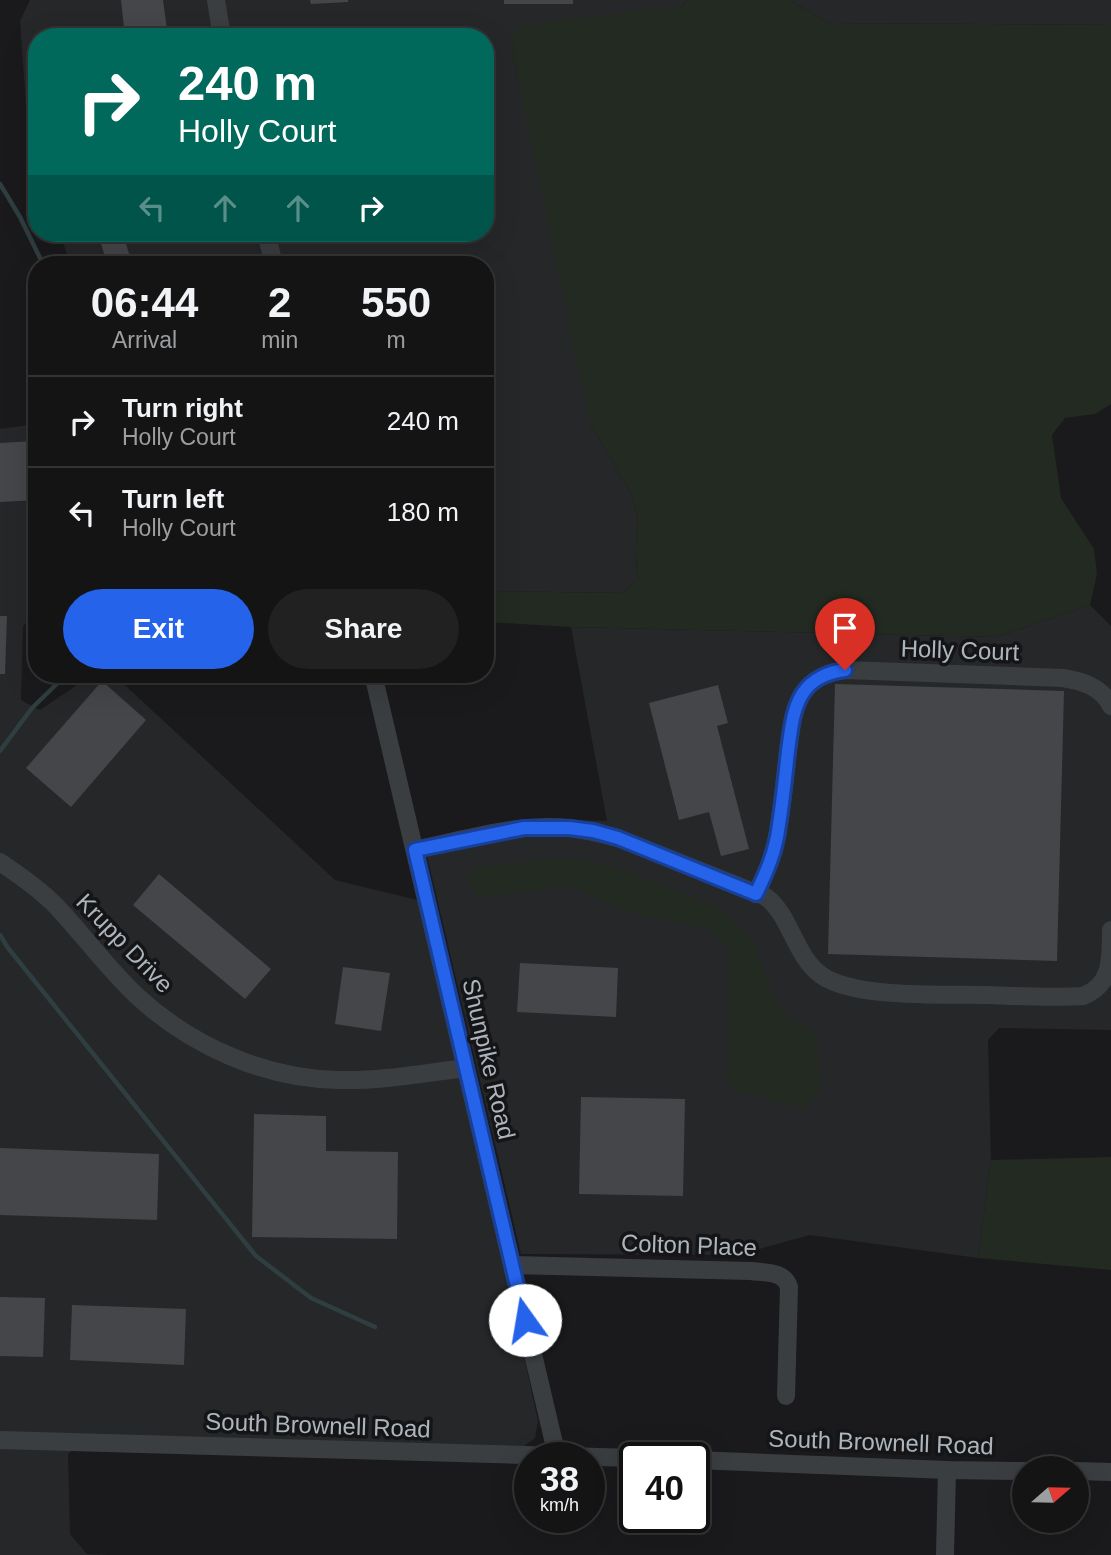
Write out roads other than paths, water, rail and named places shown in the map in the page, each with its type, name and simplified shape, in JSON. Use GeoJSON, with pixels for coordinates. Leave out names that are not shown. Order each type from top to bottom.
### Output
{"type":"FeatureCollection","features":[{"type":"Feature","properties":{"kind":"street"},"geometry":{"type":"LineString","coordinates":[[216,0],[221,28]]}},
{"type":"Feature","properties":{"kind":"street","name":"Holly Court"},"geometry":{"type":"LineString","coordinates":[[756,894],[769,867],[777,837],[793,716],[803,692],[821,677],[845,670],[1063,678],[1090,685],[1100,692],[1111,706]]}},
{"type":"Feature","properties":{"kind":"street","name":"Shunpike Road"},"geometry":{"type":"LineString","coordinates":[[375,683],[554,1442]]}},
{"type":"Feature","properties":{"kind":"street"},"geometry":{"type":"LineString","coordinates":[[415,850],[524,828],[569,828],[618,838],[766,897],[774,903],[805,958],[822,976],[839,984],[871,991],[1083,996],[1095,992],[1107,982],[1110,975],[1111,930]]}},
{"type":"Feature","properties":{"kind":"street","name":"Krupp Drive"},"geometry":{"type":"LineString","coordinates":[[0,862],[39,890],[57,907],[144,1002],[188,1034],[223,1053],[278,1072],[324,1079],[372,1079],[466,1068]]}},
{"type":"Feature","properties":{"kind":"street","name":"Colton Place"},"geometry":{"type":"LineString","coordinates":[[513,1265],[751,1271],[778,1275],[785,1279],[789,1287],[786,1396]]}},
{"type":"Feature","properties":{"kind":"street","name":"South Brownell Road"},"geometry":{"type":"LineString","coordinates":[[0,1440],[514,1455]]}},
{"type":"Feature","properties":{"kind":"street","name":"South Brownell Road"},"geometry":{"type":"LineString","coordinates":[[710,1461],[947,1471],[1012,1471]]}},
{"type":"Feature","properties":{"kind":"street"},"geometry":{"type":"LineString","coordinates":[[946,1555],[947,1471]]}},
{"type":"Feature","properties":{"kind":"street"},"geometry":{"type":"LineString","coordinates":[[1089,1471],[1111,1472]]}},
{"type":"Feature","properties":{"kind":"waterway"},"geometry":{"type":"LineString","coordinates":[[0,184],[28,233]]}},
{"type":"Feature","properties":{"kind":"waterway"},"geometry":{"type":"LineString","coordinates":[[32,242],[39,256]]}},
{"type":"Feature","properties":{"kind":"waterway"},"geometry":{"type":"LineString","coordinates":[[0,751],[32,708],[58,683]]}},
{"type":"Feature","properties":{"kind":"waterway"},"geometry":{"type":"LineString","coordinates":[[0,935],[256,1256],[311,1298],[375,1327]]}}]}
